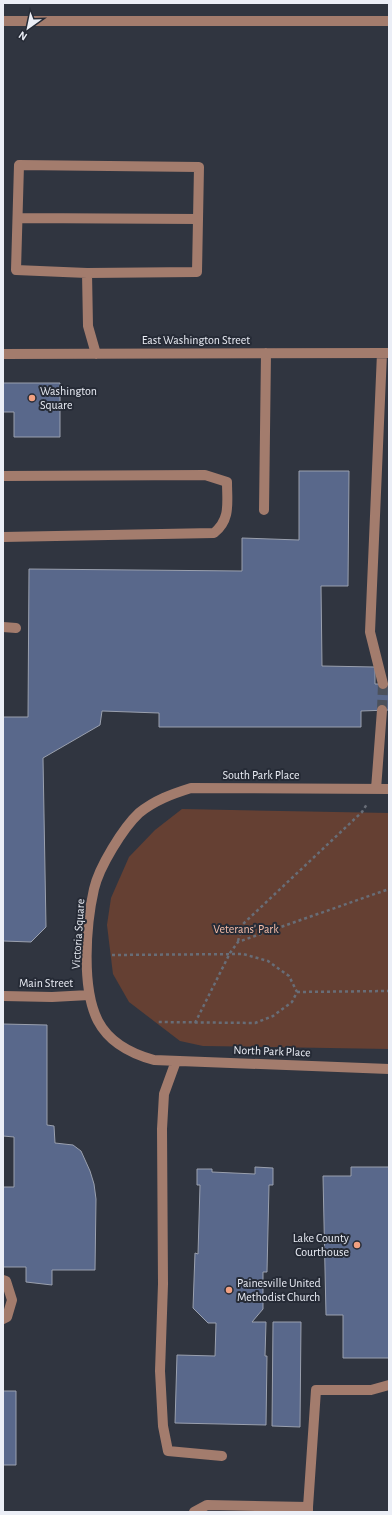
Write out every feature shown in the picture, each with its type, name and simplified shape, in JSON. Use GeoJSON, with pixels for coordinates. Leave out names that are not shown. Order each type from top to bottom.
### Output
{"type":"FeatureCollection","features":[{"type":"Feature","properties":{"kind":"street"},"geometry":{"type":"LineString","coordinates":[[3,21],[389,21]]}},
{"type":"Feature","properties":{"kind":"street"},"geometry":{"type":"LineString","coordinates":[[19,165],[199,167],[198,219],[197,272],[87,273],[16,270],[19,165]]}},
{"type":"Feature","properties":{"kind":"street"},"geometry":{"type":"LineString","coordinates":[[18,218],[198,219]]}},
{"type":"Feature","properties":{"kind":"street"},"geometry":{"type":"LineString","coordinates":[[87,273],[88,326],[96,354]]}},
{"type":"Feature","properties":{"kind":"street"},"geometry":{"type":"LineString","coordinates":[[264,510],[266,353]]}},
{"type":"Feature","properties":{"kind":"street"},"geometry":{"type":"LineString","coordinates":[[383,684],[370,632],[385,353]]}},
{"type":"Feature","properties":{"kind":"street","name":"East Washington Street"},"geometry":{"type":"LineString","coordinates":[[3,354],[385,353]]}},
{"type":"Feature","properties":{"kind":"street"},"geometry":{"type":"LineString","coordinates":[[3,476],[205,475],[227,482],[228,512],[223,525],[214,533],[3,537]]}},
{"type":"Feature","properties":{"kind":"street"},"geometry":{"type":"LineString","coordinates":[[3,628],[16,628]]}},
{"type":"Feature","properties":{"kind":"street"},"geometry":{"type":"LineString","coordinates":[[376,789],[382,710]]}},
{"type":"Feature","properties":{"kind":"street","name":"South Park Place"},"geometry":{"type":"LineString","coordinates":[[139,814],[162,797],[191,788],[389,789]]}},
{"type":"Feature","properties":{"kind":"street","name":"Victoria Square"},"geometry":{"type":"LineString","coordinates":[[139,814],[120,837],[94,887],[87,951],[89,995],[98,1021],[114,1040],[134,1054],[154,1060]]}},
{"type":"Feature","properties":{"kind":"street","name":"Main Street"},"geometry":{"type":"LineString","coordinates":[[3,996],[52,997],[89,995]]}},
{"type":"Feature","properties":{"kind":"street","name":"North Park Place"},"geometry":{"type":"LineString","coordinates":[[154,1060],[389,1069]]}},
{"type":"Feature","properties":{"kind":"street"},"geometry":{"type":"LineString","coordinates":[[176,1061],[164,1094],[162,1129],[163,1284],[160,1371],[163,1426],[168,1451],[222,1456]]}},
{"type":"Feature","properties":{"kind":"street"},"geometry":{"type":"LineString","coordinates":[[3,1280],[6,1281],[12,1300],[7,1317],[3,1319]]}},
{"type":"Feature","properties":{"kind":"street"},"geometry":{"type":"LineString","coordinates":[[194,1512],[206,1505],[308,1509],[316,1390],[371,1390],[389,1385]]}},
{"type":"Feature","properties":{"kind":"path"},"geometry":{"type":"LineString","coordinates":[[195,1023],[230,954],[238,942],[243,924],[362,812],[376,789]]}},
{"type":"Feature","properties":{"kind":"path"},"geometry":{"type":"LineString","coordinates":[[238,942],[389,889]]}},
{"type":"Feature","properties":{"kind":"path"},"geometry":{"type":"LineString","coordinates":[[112,955],[243,954],[268,961],[289,976],[297,992]]}},
{"type":"Feature","properties":{"kind":"path"},"geometry":{"type":"LineString","coordinates":[[297,992],[389,991]]}},
{"type":"Feature","properties":{"kind":"path"},"geometry":{"type":"LineString","coordinates":[[158,1022],[255,1023],[274,1016],[292,1002],[297,992]]}},
{"type":"Feature","properties":{"kind":"green space","name":"Veterans' Park"},"geometry":{"type":"Polygon","coordinates":[[[182,809],[389,813],[389,1049],[203,1046],[180,1041],[129,1002],[113,974],[107,925],[111,898],[129,857],[155,830],[182,809]]]}},
{"type":"Feature","properties":{"kind":"building","name":"Washington Square"},"geometry":{"type":"Polygon","coordinates":[[[3,383],[60,383],[60,437],[14,437],[14,412],[3,412],[3,383]]]}},
{"type":"Feature","properties":{"kind":"building"},"geometry":{"type":"Polygon","coordinates":[[[299,471],[349,471],[348,586],[321,586],[322,666],[375,667],[375,684],[389,684],[389,710],[361,711],[361,727],[159,727],[159,713],[102,711],[100,725],[43,758],[46,927],[31,942],[3,941],[3,717],[28,717],[29,569],[242,571],[242,538],[299,540],[299,471]]]}},
{"type":"Feature","properties":{"kind":"building"},"geometry":{"type":"Polygon","coordinates":[[[3,1024],[47,1025],[47,1125],[54,1126],[55,1143],[73,1145],[81,1151],[94,1184],[96,1199],[95,1270],[52,1270],[52,1285],[26,1282],[26,1267],[3,1267],[3,1187],[14,1187],[14,1137],[3,1136],[3,1024]]]}},
{"type":"Feature","properties":{"kind":"building","name":"Painesville United Methodist Church"},"geometry":{"type":"Polygon","coordinates":[[[255,1167],[273,1168],[273,1185],[269,1185],[267,1272],[263,1272],[263,1309],[252,1322],[266,1322],[266,1425],[175,1423],[177,1355],[215,1356],[216,1323],[208,1323],[193,1308],[195,1253],[198,1254],[200,1185],[197,1185],[197,1169],[212,1169],[212,1172],[255,1174],[255,1167]]]}},
{"type":"Feature","properties":{"kind":"building","name":"Lake County Courthouse"},"geometry":{"type":"Polygon","coordinates":[[[351,1167],[389,1167],[389,1358],[343,1358],[343,1315],[326,1315],[323,1176],[351,1176],[351,1167]]]}},
{"type":"Feature","properties":{"kind":"building"},"geometry":{"type":"Polygon","coordinates":[[[273,1322],[301,1322],[300,1427],[272,1426],[273,1322]]]}},
{"type":"Feature","properties":{"kind":"building"},"geometry":{"type":"Polygon","coordinates":[[[3,1391],[16,1391],[16,1465],[3,1465],[3,1391]]]}},
{"type":"Feature","properties":{"kind":"tunnel"},"geometry":{"type":"LineString","coordinates":[[382,710],[383,684]]}},
{"type":"Feature","properties":{"kind":"place","name":"Washington Square"},"geometry":{"type":"Point","coordinates":[32,398]}},
{"type":"Feature","properties":{"kind":"place","name":"Lake County Courthouse"},"geometry":{"type":"Point","coordinates":[357,1245]}},
{"type":"Feature","properties":{"kind":"place","name":"Painesville United Methodist Church"},"geometry":{"type":"Point","coordinates":[229,1290]}}]}
